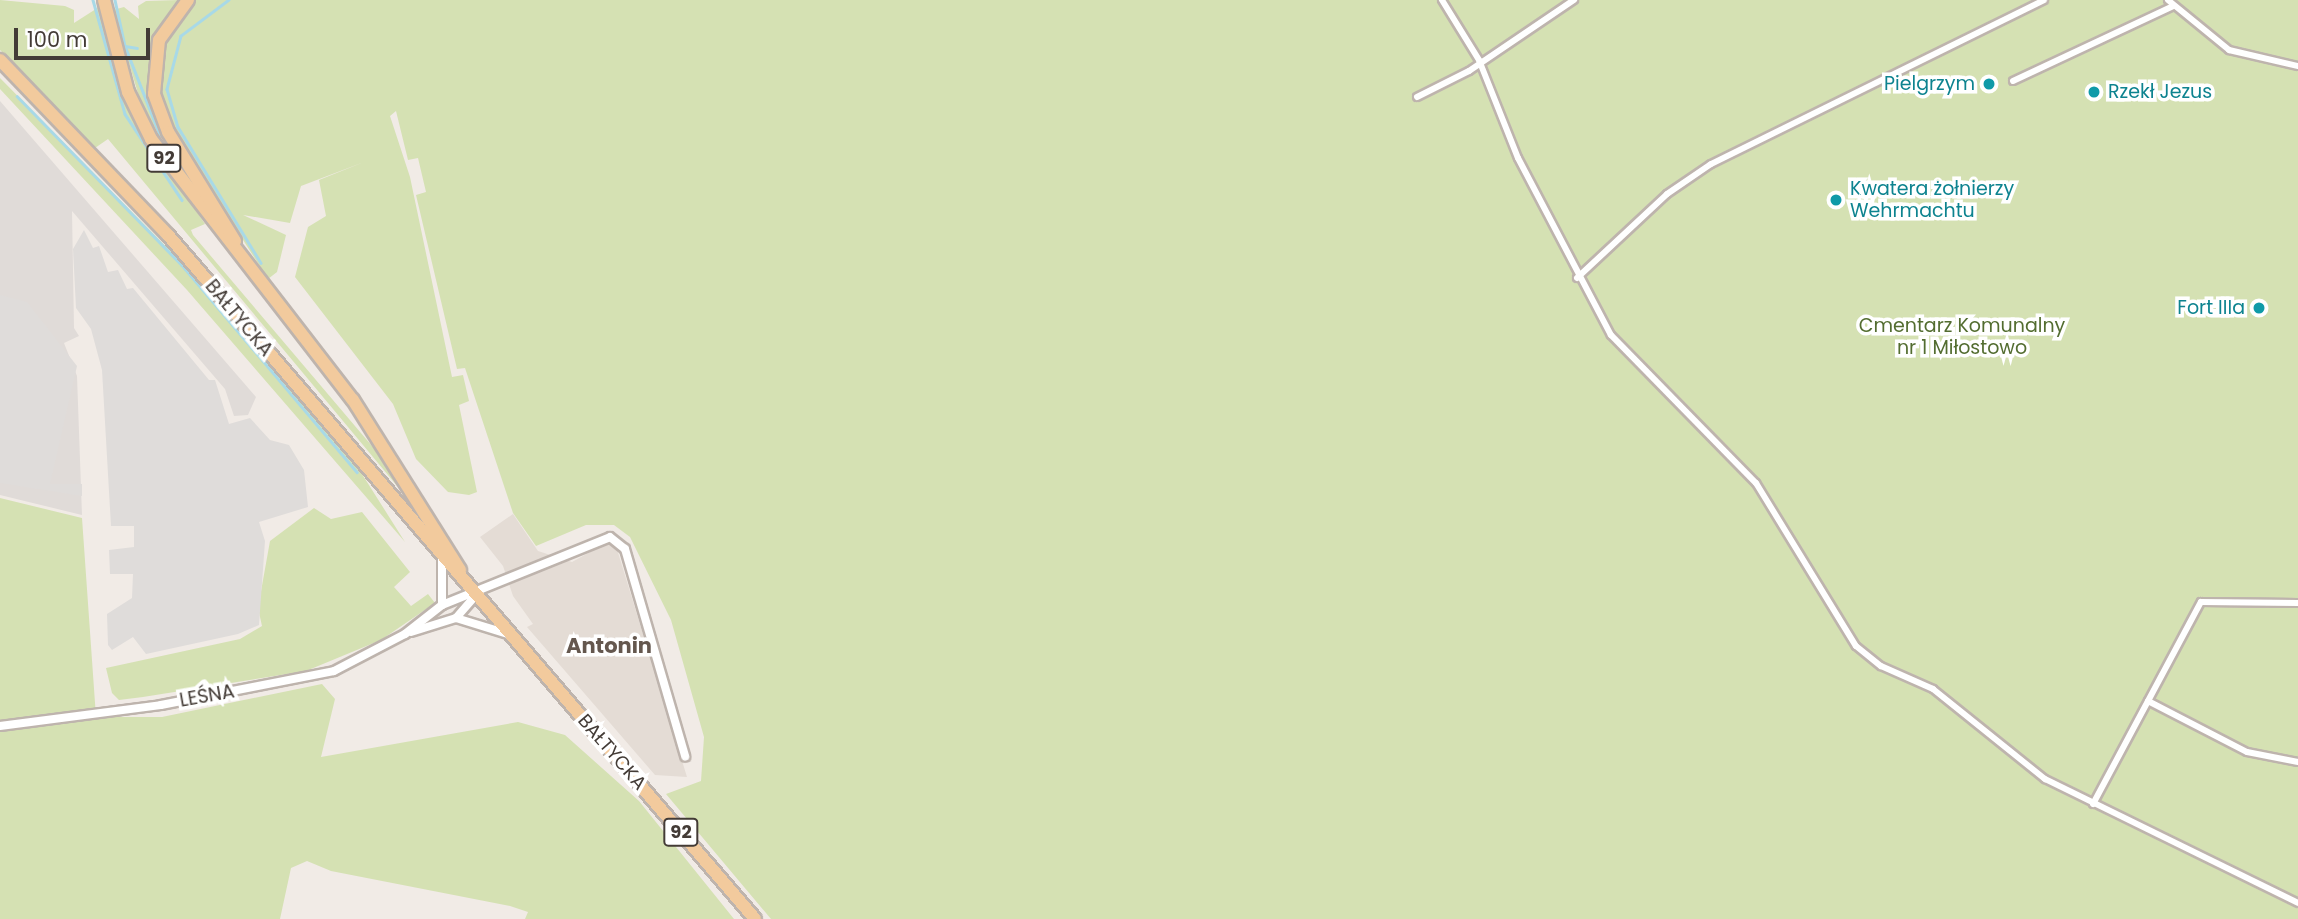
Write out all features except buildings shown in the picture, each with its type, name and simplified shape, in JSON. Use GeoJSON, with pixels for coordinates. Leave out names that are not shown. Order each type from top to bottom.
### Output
{"type":"FeatureCollection","features":[{"type":"Feature","properties":{"kind":"main road","name":"BAŁTYCKA"},"geometry":{"type":"LineString","coordinates":[[104,0],[121,71],[142,124],[256,281],[370,425],[471,591]]}},
{"type":"Feature","properties":{"kind":"main road"},"geometry":{"type":"LineString","coordinates":[[188,0],[159,40],[154,93],[169,132],[256,281]]}},
{"type":"Feature","properties":{"kind":"main road","name":"BAŁTYCKA"},"geometry":{"type":"LineString","coordinates":[[0,60],[174,242],[442,560],[755,919]]}},
{"type":"Feature","properties":{"kind":"main road"},"geometry":{"type":"LineString","coordinates":[[0,72],[43,104]]}},
{"type":"Feature","properties":{"kind":"street"},"geometry":{"type":"LineString","coordinates":[[1442,0],[1479,60],[1496,109],[1577,278],[1634,364],[1772,503],[1856,646],[1881,666],[1933,688],[2011,758],[2093,803],[2298,903]]}},
{"type":"Feature","properties":{"kind":"street"},"geometry":{"type":"LineString","coordinates":[[1417,97],[1574,0]]}},
{"type":"Feature","properties":{"kind":"street"},"geometry":{"type":"LineString","coordinates":[[1577,278],[1667,194],[1711,164],[2044,0]]}},
{"type":"Feature","properties":{"kind":"street"},"geometry":{"type":"LineString","coordinates":[[2013,81],[2170,3],[2229,50],[2298,66]]}},
{"type":"Feature","properties":{"kind":"street"},"geometry":{"type":"LineString","coordinates":[[508,635],[456,618],[471,591],[565,550],[617,538],[685,756]]}},
{"type":"Feature","properties":{"kind":"street"},"geometry":{"type":"LineString","coordinates":[[442,560],[442,605]]}},
{"type":"Feature","properties":{"kind":"street","name":"LEŚNA"},"geometry":{"type":"LineString","coordinates":[[405,634],[442,605],[471,591]]}},
{"type":"Feature","properties":{"kind":"street"},"geometry":{"type":"LineString","coordinates":[[2093,803],[2201,602],[2298,603]]}},
{"type":"Feature","properties":{"kind":"street","name":"LEŚNA"},"geometry":{"type":"LineString","coordinates":[[0,726],[310,678],[405,634],[456,618]]}},
{"type":"Feature","properties":{"kind":"street"},"geometry":{"type":"LineString","coordinates":[[2148,701],[2248,752],[2298,762]]}},
{"type":"Feature","properties":{"kind":"shaded area"},"geometry":{"type":"Polygon","coordinates":[[[0,101],[256,397],[248,415],[234,416],[225,389],[72,211],[74,328],[79,336],[64,343],[77,376],[82,515],[0,495],[0,101]]]}},
{"type":"Feature","properties":{"kind":"shaded area"},"geometry":{"type":"Polygon","coordinates":[[[84,230],[93,248],[99,246],[108,272],[118,270],[127,289],[133,288],[209,380],[215,380],[229,424],[250,418],[270,440],[289,445],[304,470],[308,507],[259,522],[265,541],[259,625],[238,634],[146,654],[133,637],[112,650],[108,645],[107,614],[132,598],[133,574],[110,574],[109,550],[134,547],[134,526],[111,526],[102,370],[91,329],[76,308],[73,249],[84,230]]]}},
{"type":"Feature","properties":{"kind":"shaded area"},"geometry":{"type":"Polygon","coordinates":[[[0,295],[27,302],[77,366],[50,484],[82,484],[82,496],[0,483],[0,295]]]}},
{"type":"Feature","properties":{"kind":"shaded area"},"geometry":{"type":"Polygon","coordinates":[[[513,514],[538,551],[572,562],[608,542],[616,546],[687,777],[655,775],[527,627],[533,624],[513,596],[503,566],[480,537],[513,514]]]}},
{"type":"Feature","properties":{"kind":"green space"},"geometry":{"type":"Polygon","coordinates":[[[0,0],[65,6],[74,10],[74,23],[99,7],[131,115],[205,224],[191,230],[193,235],[383,459],[398,487],[108,139],[95,148],[0,50],[0,0]]]}},
{"type":"Feature","properties":{"kind":"green space"},"geometry":{"type":"Polygon","coordinates":[[[179,0],[151,45],[149,94],[164,133],[207,204],[143,110],[113,10],[124,7],[139,19],[138,6],[146,1],[179,0]]]}},
{"type":"Feature","properties":{"kind":"green space","name":"Cmentarz Komunalny nr 1 Miłostowo"},"geometry":{"type":"Polygon","coordinates":[[[194,0],[2298,0],[2298,919],[771,919],[666,794],[701,781],[704,737],[671,620],[630,537],[614,525],[586,525],[536,546],[513,513],[465,368],[457,369],[416,195],[426,192],[418,158],[408,160],[396,111],[390,116],[410,177],[452,377],[463,375],[469,401],[459,405],[477,492],[469,495],[448,492],[416,459],[393,404],[295,277],[308,227],[326,216],[319,180],[364,162],[301,186],[290,223],[243,215],[286,235],[277,272],[268,279],[174,132],[160,98],[161,49],[194,0]]]}},
{"type":"Feature","properties":{"kind":"green space"},"geometry":{"type":"Polygon","coordinates":[[[0,78],[200,281],[355,463],[405,542],[187,290],[0,89],[0,78]]]}},
{"type":"Feature","properties":{"kind":"green space"},"geometry":{"type":"Polygon","coordinates":[[[0,498],[82,518],[96,717],[162,717],[322,684],[335,699],[321,757],[518,722],[565,735],[639,801],[734,919],[525,919],[528,912],[510,906],[331,871],[307,861],[291,868],[280,919],[0,919],[0,498]]]}},
{"type":"Feature","properties":{"kind":"green space"},"geometry":{"type":"Polygon","coordinates":[[[314,508],[331,519],[362,512],[410,572],[394,587],[411,606],[428,594],[435,603],[381,640],[306,671],[119,700],[112,693],[106,668],[240,639],[262,626],[258,608],[270,541],[314,508]]]}},
{"type":"Feature","properties":{"kind":"waterway"},"geometry":{"type":"LineString","coordinates":[[93,0],[125,114],[182,200]]}},
{"type":"Feature","properties":{"kind":"waterway"},"geometry":{"type":"LineString","coordinates":[[115,0],[125,46],[137,48]]}},
{"type":"Feature","properties":{"kind":"waterway"},"geometry":{"type":"LineString","coordinates":[[229,0],[181,36],[167,89],[178,127],[261,263]]}},
{"type":"Feature","properties":{"kind":"waterway"},"geometry":{"type":"LineString","coordinates":[[125,46],[160,135]]}},
{"type":"Feature","properties":{"kind":"waterway"},"geometry":{"type":"LineString","coordinates":[[17,96],[182,265],[357,472]]}},
{"type":"Feature","properties":{"kind":"place","name":"Pielgrzym"},"geometry":{"type":"Point","coordinates":[1989,84]}},
{"type":"Feature","properties":{"kind":"place","name":"Rzekł Jezus"},"geometry":{"type":"Point","coordinates":[2094,92]}},
{"type":"Feature","properties":{"kind":"place","name":"Kwatera żołnierzy Wehrmachtu"},"geometry":{"type":"Point","coordinates":[1836,200]}},
{"type":"Feature","properties":{"kind":"place","name":"Fort IIIa"},"geometry":{"type":"Point","coordinates":[2259,308]}},
{"type":"Feature","properties":{"kind":"district","name":"Antonin"},"geometry":{"type":"Point","coordinates":[609,646]}}]}
